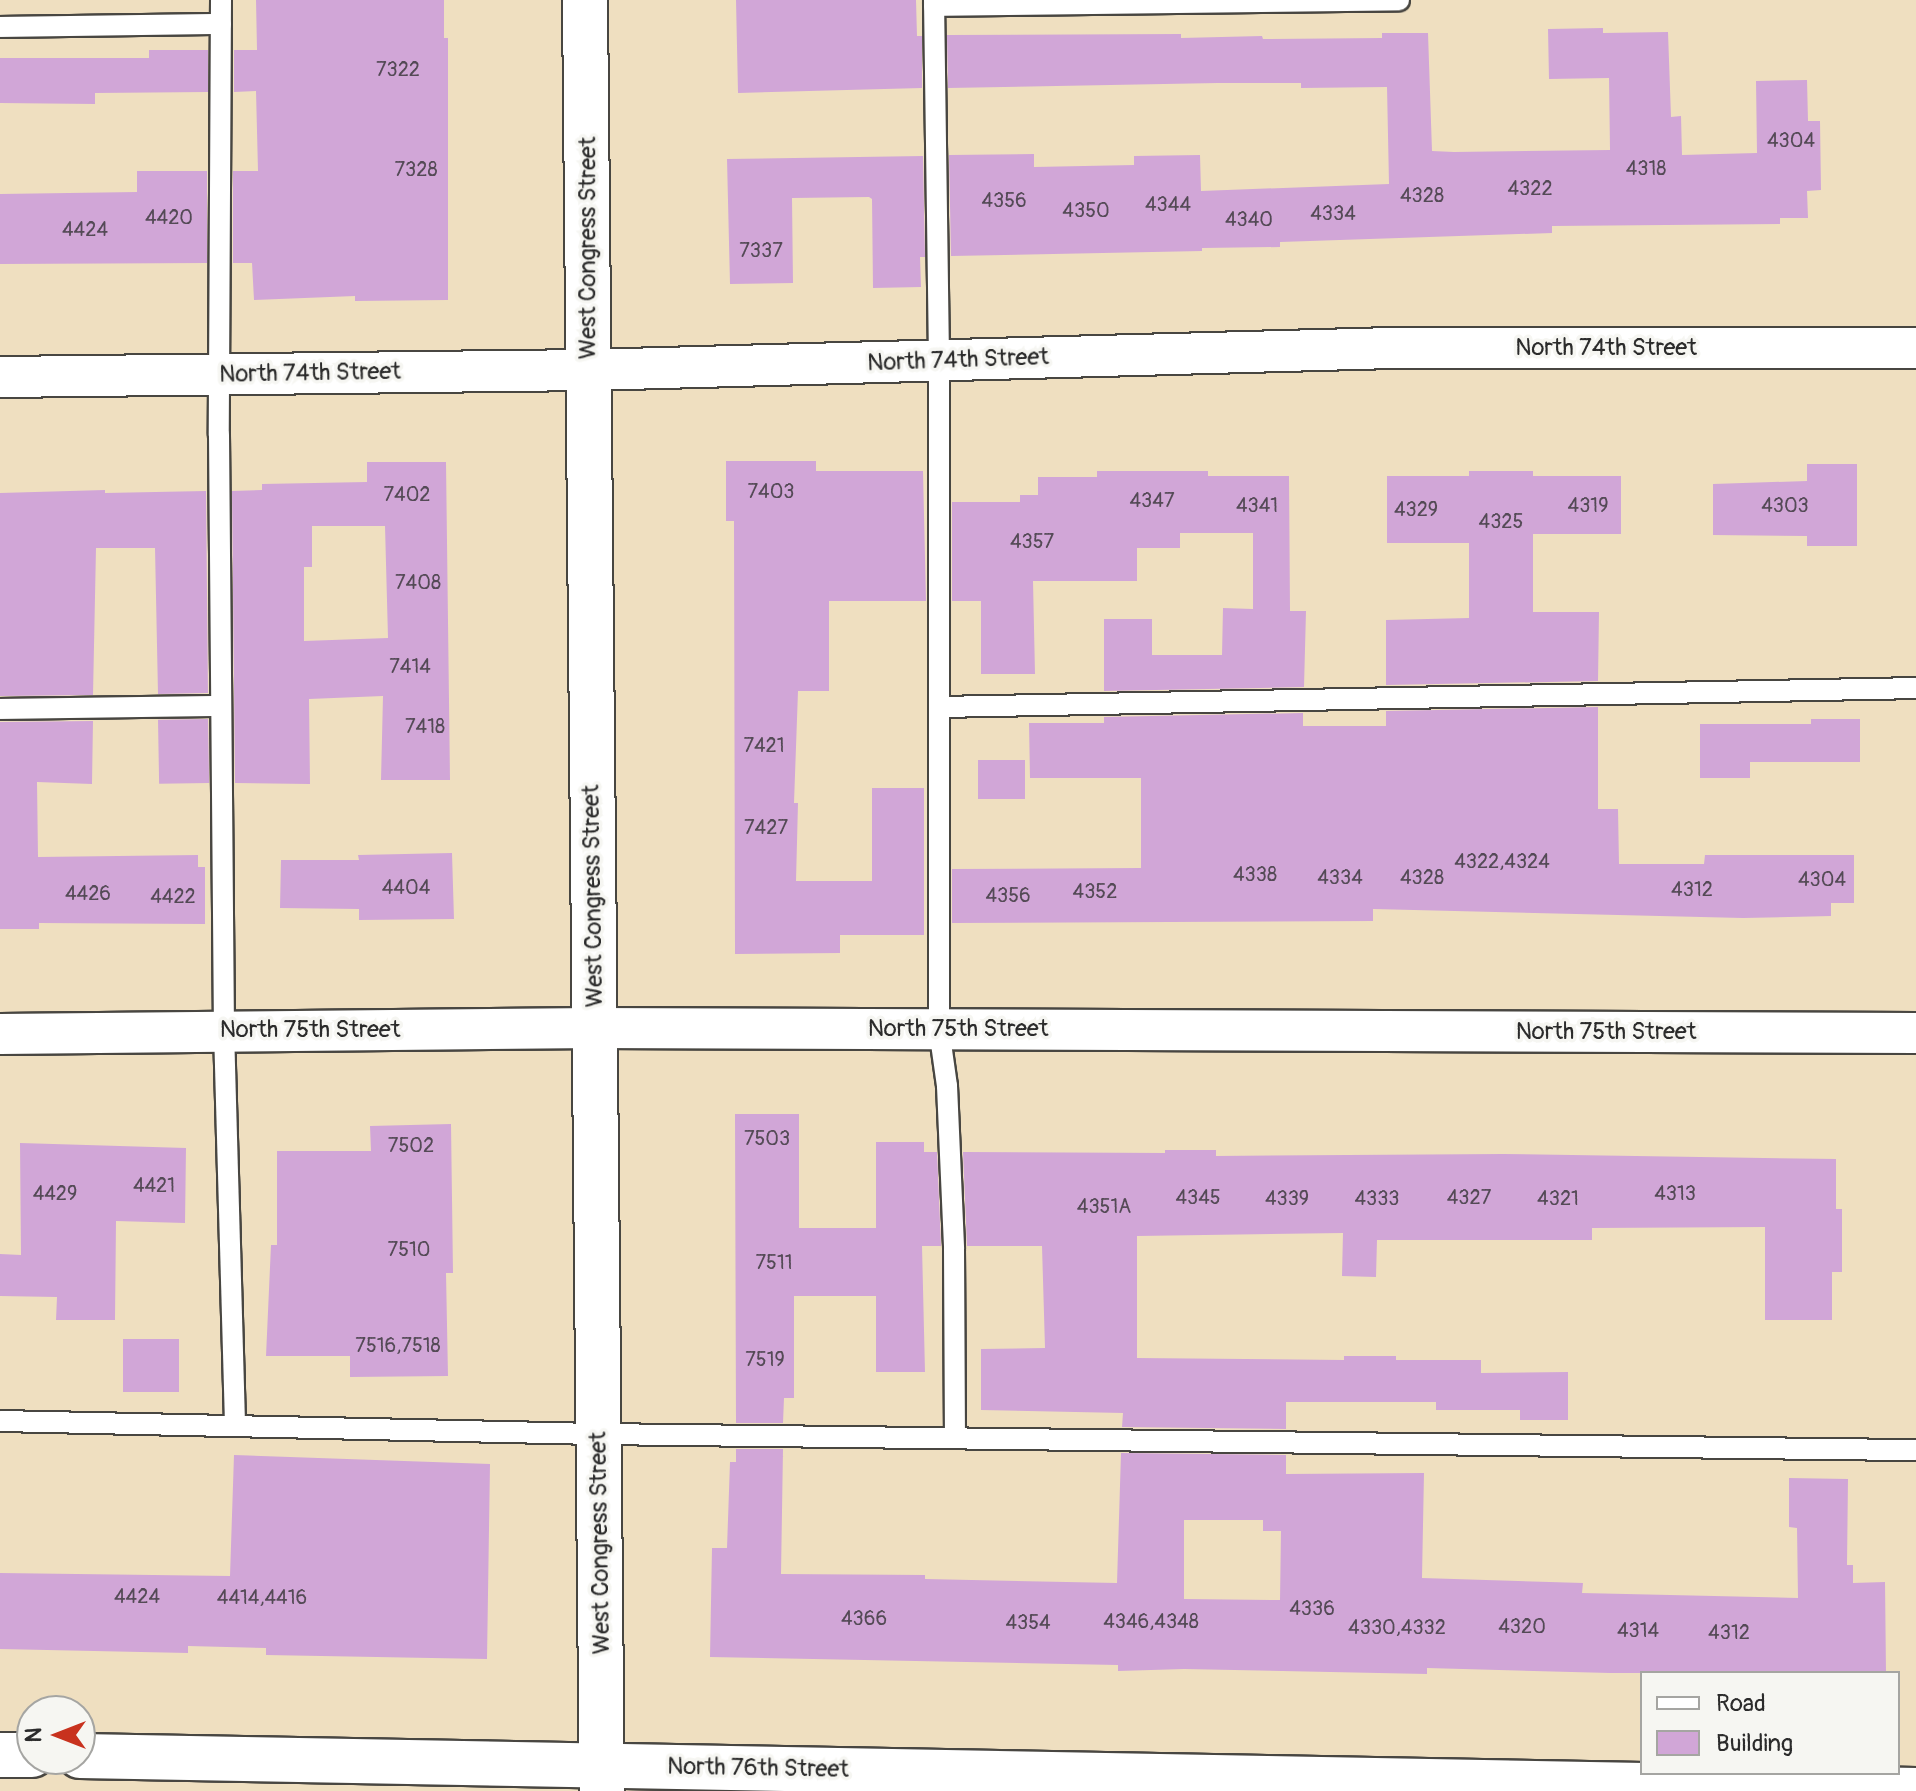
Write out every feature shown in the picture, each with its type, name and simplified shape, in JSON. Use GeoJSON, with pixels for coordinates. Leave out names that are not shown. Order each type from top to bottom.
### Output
{"type":"FeatureCollection","features":[{"type":"Feature","properties":{"kind":"main road","name":"West Congress Street"},"geometry":{"type":"LineString","coordinates":[[585,0],[602,1778]]}},
{"type":"Feature","properties":{"kind":"main road","name":"North 76th Street"},"geometry":{"type":"LineString","coordinates":[[96,1757],[602,1778],[1916,1790]]}},
{"type":"Feature","properties":{"kind":"street","name":"North 74th Street"},"geometry":{"type":"LineString","coordinates":[[0,377],[589,370],[1391,348],[1916,348]]}},
{"type":"Feature","properties":{"kind":"street","name":"North 75th Street"},"geometry":{"type":"LineString","coordinates":[[0,1034],[595,1028],[1916,1033]]}},
{"type":"Feature","properties":{"kind":"lane"},"geometry":{"type":"LineString","coordinates":[[221,0],[219,374],[224,1030],[235,1426]]}},
{"type":"Feature","properties":{"kind":"lane"},"geometry":{"type":"LineString","coordinates":[[955,1438],[954,1249],[947,1086],[939,1029],[939,360],[934,3],[1399,0]]}},
{"type":"Feature","properties":{"kind":"lane"},"geometry":{"type":"LineString","coordinates":[[0,27],[221,24]]}},
{"type":"Feature","properties":{"kind":"lane"},"geometry":{"type":"LineString","coordinates":[[939,707],[1916,688]]}},
{"type":"Feature","properties":{"kind":"lane"},"geometry":{"type":"LineString","coordinates":[[0,709],[221,706]]}},
{"type":"Feature","properties":{"kind":"lane"},"geometry":{"type":"LineString","coordinates":[[0,1421],[598,1434],[1916,1450]]}},
{"type":"Feature","properties":{"kind":"building"},"geometry":{"type":"Polygon","coordinates":[[[256,0],[444,0],[444,38],[448,38],[448,300],[355,301],[355,296],[254,300],[252,263],[233,263],[233,171],[258,171],[256,91],[234,92],[234,50],[257,50],[256,0]]]}},
{"type":"Feature","properties":{"kind":"building"},"geometry":{"type":"Polygon","coordinates":[[[736,0],[916,0],[917,36],[922,36],[922,88],[738,93],[736,0]]]}},
{"type":"Feature","properties":{"kind":"building"},"geometry":{"type":"Polygon","coordinates":[[[1603,28],[1603,33],[1668,32],[1671,117],[1681,116],[1682,155],[1757,153],[1756,81],[1807,80],[1808,121],[1820,121],[1821,190],[1807,191],[1808,218],[1780,218],[1780,224],[1552,226],[1552,233],[1280,242],[1280,247],[1202,248],[1202,251],[951,256],[949,155],[1034,154],[1034,167],[1134,165],[1134,156],[1200,155],[1201,191],[1389,184],[1387,87],[1301,88],[1301,83],[1218,83],[948,88],[947,35],[1181,34],[1181,38],[1262,36],[1263,39],[1382,38],[1382,33],[1428,33],[1432,151],[1454,152],[1610,150],[1609,78],[1549,79],[1548,29],[1603,28]]]}},
{"type":"Feature","properties":{"kind":"building"},"geometry":{"type":"Polygon","coordinates":[[[149,50],[208,50],[208,92],[95,93],[95,104],[0,103],[0,58],[149,58],[149,50]]]}},
{"type":"Feature","properties":{"kind":"building"},"geometry":{"type":"Polygon","coordinates":[[[923,156],[925,257],[920,257],[921,287],[873,288],[872,199],[869,197],[792,198],[793,283],[730,284],[727,159],[923,156]]]}},
{"type":"Feature","properties":{"kind":"building"},"geometry":{"type":"Polygon","coordinates":[[[137,171],[207,171],[207,263],[0,264],[0,194],[137,192],[137,171]]]}},
{"type":"Feature","properties":{"kind":"building"},"geometry":{"type":"Polygon","coordinates":[[[726,461],[816,461],[816,471],[923,471],[926,601],[829,601],[829,691],[798,691],[794,803],[798,803],[796,881],[872,881],[872,788],[924,788],[924,935],[840,935],[840,953],[735,954],[734,521],[726,521],[726,461]]]}},
{"type":"Feature","properties":{"kind":"building"},"geometry":{"type":"Polygon","coordinates":[[[367,462],[446,462],[450,780],[381,780],[383,696],[309,699],[310,784],[235,783],[232,491],[262,490],[262,484],[367,482],[367,462]],[[312,526],[312,567],[304,567],[304,641],[388,638],[385,526],[312,526]]]}},
{"type":"Feature","properties":{"kind":"building"},"geometry":{"type":"Polygon","coordinates":[[[1807,464],[1857,464],[1857,546],[1807,546],[1807,536],[1713,535],[1713,484],[1807,481],[1807,464]]]}},
{"type":"Feature","properties":{"kind":"building"},"geometry":{"type":"Polygon","coordinates":[[[1097,471],[1208,471],[1208,476],[1289,476],[1290,611],[1306,611],[1304,687],[1104,691],[1104,619],[1152,619],[1152,655],[1222,655],[1223,608],[1253,609],[1253,533],[1180,533],[1180,548],[1137,548],[1137,581],[1033,581],[1035,674],[981,674],[981,601],[952,601],[952,502],[1020,502],[1020,495],[1038,495],[1038,477],[1097,477],[1097,471]]]}},
{"type":"Feature","properties":{"kind":"building"},"geometry":{"type":"Polygon","coordinates":[[[1469,471],[1533,471],[1533,476],[1621,476],[1621,534],[1533,534],[1533,612],[1599,612],[1598,681],[1386,685],[1386,620],[1469,618],[1469,543],[1387,543],[1387,476],[1469,476],[1469,471]]]}},
{"type":"Feature","properties":{"kind":"building"},"geometry":{"type":"Polygon","coordinates":[[[105,490],[105,493],[206,491],[208,693],[158,694],[155,548],[96,548],[93,695],[0,696],[0,493],[105,490]]]}},
{"type":"Feature","properties":{"kind":"building"},"geometry":{"type":"Polygon","coordinates":[[[1598,707],[1598,809],[1618,809],[1619,864],[1704,864],[1705,855],[1854,855],[1854,903],[1831,903],[1831,916],[1743,918],[1373,909],[1373,921],[952,923],[952,869],[1141,868],[1141,778],[1030,778],[1029,723],[1104,723],[1104,717],[1303,713],[1303,726],[1386,726],[1386,711],[1598,707]]]}},
{"type":"Feature","properties":{"kind":"building"},"geometry":{"type":"Polygon","coordinates":[[[208,719],[209,783],[159,784],[158,720],[208,719]]]}},
{"type":"Feature","properties":{"kind":"building"},"geometry":{"type":"Polygon","coordinates":[[[1811,719],[1860,719],[1860,762],[1750,762],[1750,778],[1700,778],[1700,724],[1811,724],[1811,719]]]}},
{"type":"Feature","properties":{"kind":"building"},"geometry":{"type":"Polygon","coordinates":[[[93,721],[92,784],[37,782],[38,857],[198,855],[198,867],[205,867],[205,924],[39,923],[39,929],[0,929],[0,722],[93,721]]]}},
{"type":"Feature","properties":{"kind":"building"},"geometry":{"type":"Polygon","coordinates":[[[978,760],[1025,760],[1025,799],[978,799],[978,760]]]}},
{"type":"Feature","properties":{"kind":"building"},"geometry":{"type":"Polygon","coordinates":[[[452,853],[454,919],[359,920],[359,909],[280,908],[281,860],[359,860],[358,855],[452,853]]]}},
{"type":"Feature","properties":{"kind":"building"},"geometry":{"type":"Polygon","coordinates":[[[735,1114],[799,1114],[799,1228],[876,1228],[876,1142],[924,1142],[924,1152],[937,1152],[941,1246],[922,1246],[925,1372],[876,1372],[876,1296],[794,1296],[794,1398],[784,1398],[783,1423],[736,1423],[735,1114]]]}},
{"type":"Feature","properties":{"kind":"building"},"geometry":{"type":"Polygon","coordinates":[[[451,1124],[453,1273],[446,1273],[448,1376],[350,1377],[350,1356],[266,1356],[271,1245],[277,1245],[277,1151],[371,1151],[370,1126],[451,1124]]]}},
{"type":"Feature","properties":{"kind":"building"},"geometry":{"type":"Polygon","coordinates":[[[20,1143],[186,1148],[185,1223],[116,1221],[115,1320],[56,1320],[57,1297],[0,1296],[0,1254],[21,1255],[20,1143]]]}},
{"type":"Feature","properties":{"kind":"building"},"geometry":{"type":"Polygon","coordinates":[[[1165,1150],[1216,1150],[1216,1156],[1503,1154],[1836,1159],[1836,1209],[1842,1209],[1842,1272],[1832,1272],[1832,1320],[1765,1320],[1765,1227],[1592,1228],[1592,1240],[1377,1240],[1376,1277],[1342,1276],[1343,1233],[1137,1236],[1137,1358],[1344,1360],[1344,1356],[1396,1356],[1396,1360],[1481,1360],[1481,1373],[1568,1372],[1568,1420],[1520,1420],[1520,1410],[1436,1410],[1436,1402],[1286,1402],[1286,1429],[1122,1427],[1123,1413],[981,1410],[981,1349],[1045,1348],[1042,1246],[967,1246],[963,1152],[1165,1153],[1165,1150]]]}},
{"type":"Feature","properties":{"kind":"building"},"geometry":{"type":"Polygon","coordinates":[[[123,1339],[179,1339],[179,1392],[123,1392],[123,1339]]]}},
{"type":"Feature","properties":{"kind":"building"},"geometry":{"type":"Polygon","coordinates":[[[736,1449],[783,1449],[781,1574],[925,1575],[925,1579],[1117,1583],[1121,1453],[1286,1455],[1286,1474],[1424,1473],[1422,1578],[1583,1583],[1582,1593],[1798,1598],[1797,1528],[1789,1527],[1789,1478],[1848,1479],[1847,1565],[1853,1565],[1853,1583],[1885,1582],[1886,1671],[1610,1673],[1427,1668],[1427,1674],[1184,1669],[1118,1671],[1118,1665],[710,1657],[712,1548],[727,1548],[730,1462],[736,1462],[736,1449]],[[1184,1520],[1184,1599],[1280,1600],[1281,1531],[1263,1531],[1263,1520],[1184,1520]]]}},
{"type":"Feature","properties":{"kind":"building"},"geometry":{"type":"Polygon","coordinates":[[[234,1455],[490,1464],[487,1659],[266,1655],[266,1648],[188,1646],[188,1653],[0,1649],[0,1573],[230,1576],[234,1455]]]}}]}
